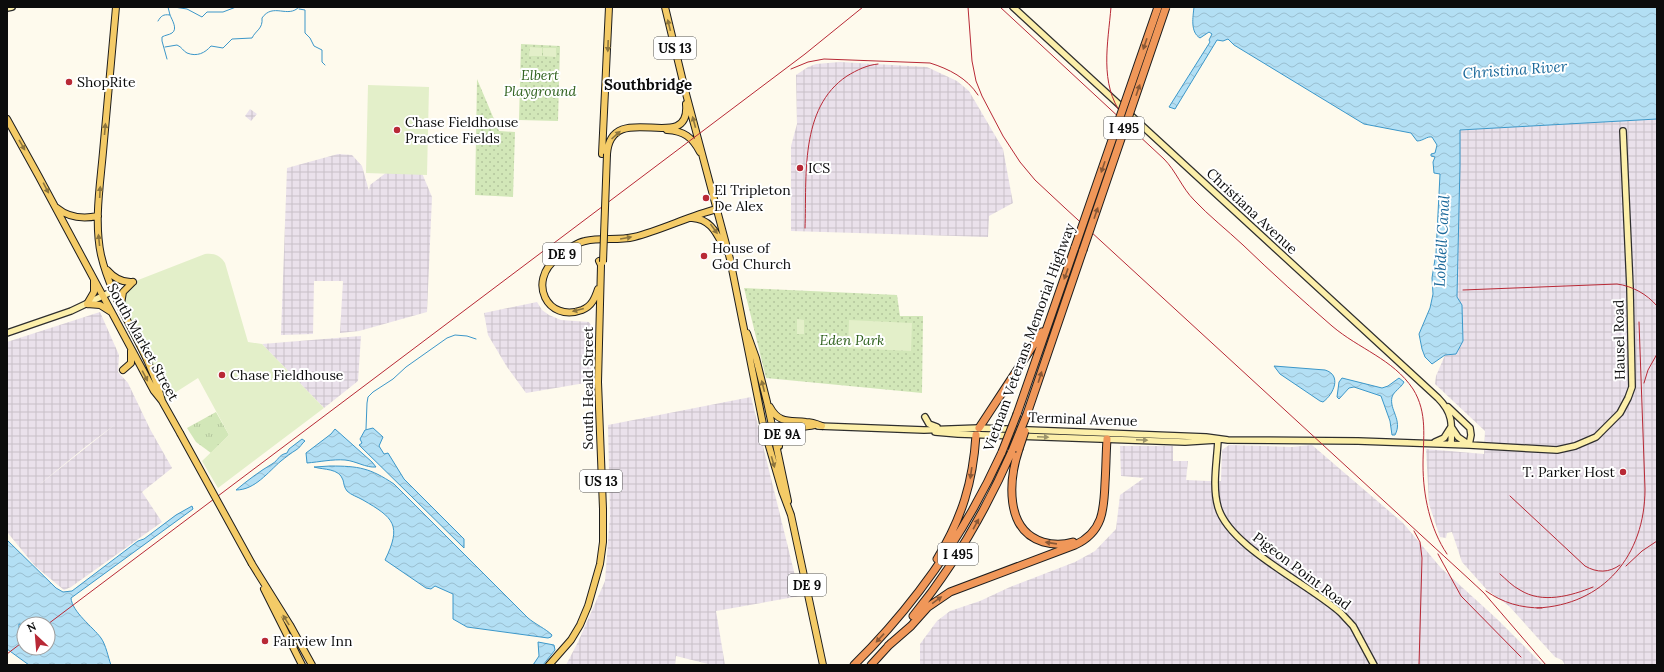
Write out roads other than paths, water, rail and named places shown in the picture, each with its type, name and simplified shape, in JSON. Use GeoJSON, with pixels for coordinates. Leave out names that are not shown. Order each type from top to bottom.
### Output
{"type":"FeatureCollection","features":[{"type":"Feature","properties":{"kind":"highway","name":"Vietnam Veterans Memorial Highway"},"geometry":{"type":"LineString","coordinates":[[854,665],[905,610],[927,581],[957,536],[988,481],[1002,452],[1017,414],[1158,7]]}},
{"type":"Feature","properties":{"kind":"highway","name":"Vietnam Veterans Memorial Highway"},"geometry":{"type":"LineString","coordinates":[[871,665],[924,603],[956,556],[979,519],[1015,450],[1029,414],[1166,7]]}},
{"type":"Feature","properties":{"kind":"highway"},"geometry":{"type":"LineString","coordinates":[[905,610],[941,552],[964,506],[970,484],[978,431],[1037,341],[1056,301]]}},
{"type":"Feature","properties":{"kind":"highway"},"geometry":{"type":"LineString","coordinates":[[1015,450],[1011,488],[1013,506],[1017,518],[1024,528],[1036,539],[1048,543],[1064,544],[1076,541],[1086,534],[1098,518],[1101,503],[1105,437]]}},
{"type":"Feature","properties":{"kind":"highway"},"geometry":{"type":"LineString","coordinates":[[888,646],[911,626],[928,607],[950,592],[1075,545],[1090,535],[1099,524],[1104,508],[1105,437]]}},
{"type":"Feature","properties":{"kind":"main road"},"geometry":{"type":"LineString","coordinates":[[7,8],[12,7]]}},
{"type":"Feature","properties":{"kind":"main road"},"geometry":{"type":"LineString","coordinates":[[116,7],[98,216],[99,239],[104,264],[113,291],[149,364],[162,401]]}},
{"type":"Feature","properties":{"kind":"main road","name":"South Heald Street"},"geometry":{"type":"LineString","coordinates":[[549,665],[571,640],[580,625],[588,606],[600,564],[603,542],[598,382],[609,7]]}},
{"type":"Feature","properties":{"kind":"main road","name":"US 13"},"geometry":{"type":"LineString","coordinates":[[651,128],[670,128],[682,123],[686,112],[685,90],[665,7]]}},
{"type":"Feature","properties":{"kind":"main road","name":"Christiana Avenue"},"geometry":{"type":"LineString","coordinates":[[1013,7],[1444,404],[1450,414],[1452,427],[1451,444]]}},
{"type":"Feature","properties":{"kind":"main road","name":"DE 9"},"geometry":{"type":"LineString","coordinates":[[685,90],[730,259],[764,429],[782,491],[789,506]]}},
{"type":"Feature","properties":{"kind":"main road","name":"South Market Street"},"geometry":{"type":"LineString","coordinates":[[7,119],[104,296],[154,392],[162,401],[258,575],[290,626],[312,665]]}},
{"type":"Feature","properties":{"kind":"main road","name":"South Heald Street"},"geometry":{"type":"LineString","coordinates":[[605,154],[609,142],[614,135],[626,128],[635,126],[651,128]]}},
{"type":"Feature","properties":{"kind":"main road"},"geometry":{"type":"LineString","coordinates":[[651,128],[683,132],[692,139],[702,155]]}},
{"type":"Feature","properties":{"kind":"main road","name":"Hausel Road"},"geometry":{"type":"LineString","coordinates":[[1451,444],[1557,450],[1575,446],[1603,431],[1616,418],[1624,406],[1632,387],[1632,366],[1623,131]]}},
{"type":"Feature","properties":{"kind":"main road"},"geometry":{"type":"LineString","coordinates":[[54,206],[65,215],[98,216]]}},
{"type":"Feature","properties":{"kind":"main road"},"geometry":{"type":"LineString","coordinates":[[684,219],[717,209]]}},
{"type":"Feature","properties":{"kind":"main road","name":"DE 9"},"geometry":{"type":"LineString","coordinates":[[600,282],[592,303],[573,312],[562,311],[551,305],[544,296],[542,285],[544,273],[549,264],[578,243],[590,240],[619,240],[635,237],[684,219],[699,219],[710,224],[730,259]]}},
{"type":"Feature","properties":{"kind":"main road"},"geometry":{"type":"LineString","coordinates":[[104,264],[114,277],[124,282],[133,282],[123,292],[121,306]]}},
{"type":"Feature","properties":{"kind":"main road"},"geometry":{"type":"LineString","coordinates":[[87,304],[94,292],[94,278]]}},
{"type":"Feature","properties":{"kind":"main road"},"geometry":{"type":"LineString","coordinates":[[7,333],[87,304],[113,291]]}},
{"type":"Feature","properties":{"kind":"main road"},"geometry":{"type":"LineString","coordinates":[[87,304],[100,305],[112,312]]}},
{"type":"Feature","properties":{"kind":"main road","name":"DE 9"},"geometry":{"type":"LineString","coordinates":[[745,328],[750,337],[767,402],[824,665]]}},
{"type":"Feature","properties":{"kind":"main road"},"geometry":{"type":"LineString","coordinates":[[123,370],[129,367],[131,363],[131,350]]}},
{"type":"Feature","properties":{"kind":"main road"},"geometry":{"type":"LineString","coordinates":[[767,402],[775,416],[782,420],[808,422],[822,426]]}},
{"type":"Feature","properties":{"kind":"main road"},"geometry":{"type":"LineString","coordinates":[[1431,444],[1444,438],[1452,427],[1458,437],[1469,445],[1472,435],[1470,428],[1444,404]]}},
{"type":"Feature","properties":{"kind":"main road"},"geometry":{"type":"LineString","coordinates":[[925,417],[928,423],[934,427],[960,428]]}},
{"type":"Feature","properties":{"kind":"main road","name":"DE 9A"},"geometry":{"type":"LineString","coordinates":[[781,468],[778,442],[780,435],[787,430],[815,426]]}},
{"type":"Feature","properties":{"kind":"main road","name":"Terminal Avenue"},"geometry":{"type":"LineString","coordinates":[[764,429],[772,427],[822,426],[924,430],[958,434],[978,431]]}},
{"type":"Feature","properties":{"kind":"main road","name":"Terminal Avenue"},"geometry":{"type":"LineString","coordinates":[[924,430],[960,428],[978,431],[1199,442],[1218,440],[1265,442],[1319,440],[1451,444]]}},
{"type":"Feature","properties":{"kind":"main road","name":"Pigeon Point Road"},"geometry":{"type":"LineString","coordinates":[[1218,440],[1216,493],[1218,507],[1224,520],[1233,533],[1249,547],[1341,613],[1352,626],[1374,665]]}},
{"type":"Feature","properties":{"kind":"main road","name":"South Market Street"},"geometry":{"type":"LineString","coordinates":[[258,575],[302,665]]}},
{"type":"Feature","properties":{"kind":"water"},"geometry":{"type":"Polygon","coordinates":[[[1194,7],[1657,7],[1657,119],[1460,130],[1457,297],[1462,305],[1463,341],[1456,354],[1445,355],[1432,364],[1425,357],[1419,334],[1430,308],[1433,294],[1432,278],[1436,253],[1440,174],[1434,173],[1433,162],[1435,157],[1431,156],[1431,154],[1435,153],[1437,145],[1432,137],[1417,141],[1411,133],[1364,124],[1234,45],[1228,39],[1223,41],[1217,40],[1175,109],[1169,107],[1210,42],[1209,40],[1212,34],[1209,32],[1200,38],[1195,32],[1193,28],[1194,7]]]}},
{"type":"Feature","properties":{"kind":"water"},"geometry":{"type":"Polygon","coordinates":[[[1274,366],[1325,370],[1330,372],[1335,380],[1333,390],[1327,399],[1323,402],[1320,401],[1280,374],[1274,366]]]}},
{"type":"Feature","properties":{"kind":"water"},"geometry":{"type":"Polygon","coordinates":[[[1342,378],[1382,388],[1388,386],[1399,378],[1404,382],[1392,397],[1392,406],[1397,420],[1397,430],[1395,435],[1392,435],[1390,421],[1381,396],[1354,387],[1349,388],[1339,399],[1337,397],[1339,382],[1342,378]]]}},
{"type":"Feature","properties":{"kind":"water"},"geometry":{"type":"Polygon","coordinates":[[[373,428],[383,437],[379,446],[384,454],[388,453],[404,479],[464,539],[464,548],[359,445],[362,443],[360,439],[365,430],[373,428]]]}},
{"type":"Feature","properties":{"kind":"water"},"geometry":{"type":"Polygon","coordinates":[[[335,429],[376,467],[345,460],[307,463],[306,453],[331,434],[335,429]]]}},
{"type":"Feature","properties":{"kind":"water"},"geometry":{"type":"Polygon","coordinates":[[[302,439],[305,441],[299,448],[281,461],[261,480],[249,487],[236,490],[282,455],[287,453],[289,449],[302,439]]]}},
{"type":"Feature","properties":{"kind":"water"},"geometry":{"type":"Polygon","coordinates":[[[314,467],[357,467],[378,474],[394,484],[528,618],[550,633],[552,635],[551,637],[548,638],[467,627],[453,619],[453,594],[435,586],[431,589],[426,588],[385,560],[393,538],[394,530],[388,518],[374,506],[350,494],[338,473],[331,470],[314,467]]]}},
{"type":"Feature","properties":{"kind":"water"},"geometry":{"type":"Polygon","coordinates":[[[192,506],[193,509],[71,598],[75,609],[103,641],[111,665],[29,665],[17,656],[56,656],[56,616],[16,616],[16,656],[7,649],[7,540],[56,588],[63,592],[72,591],[138,541],[144,539],[176,515],[192,506]]]}},
{"type":"Feature","properties":{"kind":"water"},"geometry":{"type":"Polygon","coordinates":[[[538,642],[554,645],[555,650],[543,665],[533,665],[539,656],[538,642]]]}},
{"type":"Feature","properties":{"kind":"waterway"},"geometry":{"type":"LineString","coordinates":[[158,21],[162,16],[170,15],[168,7]]}},
{"type":"Feature","properties":{"kind":"waterway"},"geometry":{"type":"LineString","coordinates":[[174,7],[187,9],[202,17],[207,12],[223,12],[236,7]]}},
{"type":"Feature","properties":{"kind":"waterway"},"geometry":{"type":"LineString","coordinates":[[165,47],[177,45],[187,53],[194,55],[206,51],[211,46],[223,48],[232,39],[252,38],[260,27],[262,18],[266,13],[271,11],[290,12],[299,7]]}},
{"type":"Feature","properties":{"kind":"waterway"},"geometry":{"type":"LineString","coordinates":[[299,9],[305,10],[305,33],[310,38],[314,46],[322,50],[322,62],[325,65]]}},
{"type":"Feature","properties":{"kind":"waterway"},"geometry":{"type":"LineString","coordinates":[[167,59],[162,37],[174,31],[174,24],[170,15]]}},
{"type":"Feature","properties":{"kind":"waterway"},"geometry":{"type":"LineString","coordinates":[[366,429],[368,397],[373,392],[393,379],[406,367],[447,338],[455,335],[467,336],[476,339]]}},
{"type":"Feature","properties":{"kind":"railway"},"geometry":{"type":"LineString","coordinates":[[56,618],[805,54],[863,7]]}},
{"type":"Feature","properties":{"kind":"railway"},"geometry":{"type":"LineString","coordinates":[[968,7],[972,61],[976,81],[982,96],[1003,136],[1020,162],[1035,180],[1484,593],[1546,665]]}},
{"type":"Feature","properties":{"kind":"railway"},"geometry":{"type":"LineString","coordinates":[[1000,7],[1164,159],[1182,185],[1200,206],[1287,286],[1342,334],[1386,362],[1405,379],[1413,389],[1421,407],[1424,426],[1423,476],[1426,500],[1436,534],[1447,554]]}},
{"type":"Feature","properties":{"kind":"railway"},"geometry":{"type":"LineString","coordinates":[[1111,7],[1107,49],[1108,77],[1110,90],[1122,115]]}},
{"type":"Feature","properties":{"kind":"railway"},"geometry":{"type":"LineString","coordinates":[[791,69],[808,62],[824,59],[930,63],[957,75],[969,84],[978,95]]}},
{"type":"Feature","properties":{"kind":"railway"},"geometry":{"type":"LineString","coordinates":[[805,228],[809,145],[813,125],[820,106],[831,90],[847,76],[862,68],[878,64]]}},
{"type":"Feature","properties":{"kind":"railway"},"geometry":{"type":"LineString","coordinates":[[1463,290],[1617,284],[1639,291],[1657,306]]}},
{"type":"Feature","properties":{"kind":"railway"},"geometry":{"type":"LineString","coordinates":[[1537,608],[1561,605],[1582,597],[1601,586],[1616,572],[1628,555],[1638,535],[1643,513],[1645,489],[1639,322]]}},
{"type":"Feature","properties":{"kind":"railway"},"geometry":{"type":"LineString","coordinates":[[1644,383],[1648,370],[1657,354]]}},
{"type":"Feature","properties":{"kind":"railway"},"geometry":{"type":"LineString","coordinates":[[1510,496],[1585,566],[1598,571],[1607,571],[1620,565]]}},
{"type":"Feature","properties":{"kind":"railway"},"geometry":{"type":"LineString","coordinates":[[1414,531],[1420,542],[1422,558],[1419,665]]}},
{"type":"Feature","properties":{"kind":"railway"},"geometry":{"type":"LineString","coordinates":[[1626,566],[1642,551],[1657,541]]}},
{"type":"Feature","properties":{"kind":"railway"},"geometry":{"type":"LineString","coordinates":[[1438,554],[1461,596],[1521,657]]}},
{"type":"Feature","properties":{"kind":"railway"},"geometry":{"type":"LineString","coordinates":[[1500,574],[1517,588],[1538,597],[1547,598],[1566,596],[1593,587]]}},
{"type":"Feature","properties":{"kind":"railway"},"geometry":{"type":"LineString","coordinates":[[1486,591],[1499,599],[1512,604],[1542,608]]}},
{"type":"Feature","properties":{"kind":"railway"},"geometry":{"type":"LineString","coordinates":[[7,654],[16,647]]}},
{"type":"Feature","properties":{"kind":"place","name":"ShopRite"},"geometry":{"type":"Point","coordinates":[69,82]}},
{"type":"Feature","properties":{"kind":"place","name":"Chase Fieldhouse Practice Fields"},"geometry":{"type":"Point","coordinates":[397,130]}},
{"type":"Feature","properties":{"kind":"place","name":"ICS"},"geometry":{"type":"Point","coordinates":[800,168]}},
{"type":"Feature","properties":{"kind":"place","name":"El Tripleton De Alex"},"geometry":{"type":"Point","coordinates":[706,198]}},
{"type":"Feature","properties":{"kind":"place","name":"House of God Church"},"geometry":{"type":"Point","coordinates":[704,256]}},
{"type":"Feature","properties":{"kind":"place","name":"Chase Fieldhouse"},"geometry":{"type":"Point","coordinates":[222,375]}},
{"type":"Feature","properties":{"kind":"place","name":"T. Parker Host"},"geometry":{"type":"Point","coordinates":[1623,472]}},
{"type":"Feature","properties":{"kind":"place","name":"Fairview Inn"},"geometry":{"type":"Point","coordinates":[265,641]}},
{"type":"Feature","properties":{"kind":"district","name":"Southbridge"},"geometry":{"type":"Point","coordinates":[648,85]}},
{"type":"Feature","properties":{"kind":"water label","name":"Christina River"},"geometry":{"type":"Point","coordinates":[1515,70]}},
{"type":"Feature","properties":{"kind":"water label","name":"Lobdell Canal"},"geometry":{"type":"Point","coordinates":[1442,241]}},
{"type":"Feature","properties":{"kind":"park label","name":"Elbert Playground"},"geometry":{"type":"Point","coordinates":[540,84]}},
{"type":"Feature","properties":{"kind":"park label","name":"Eden Park"},"geometry":{"type":"Point","coordinates":[852,340]}}]}
